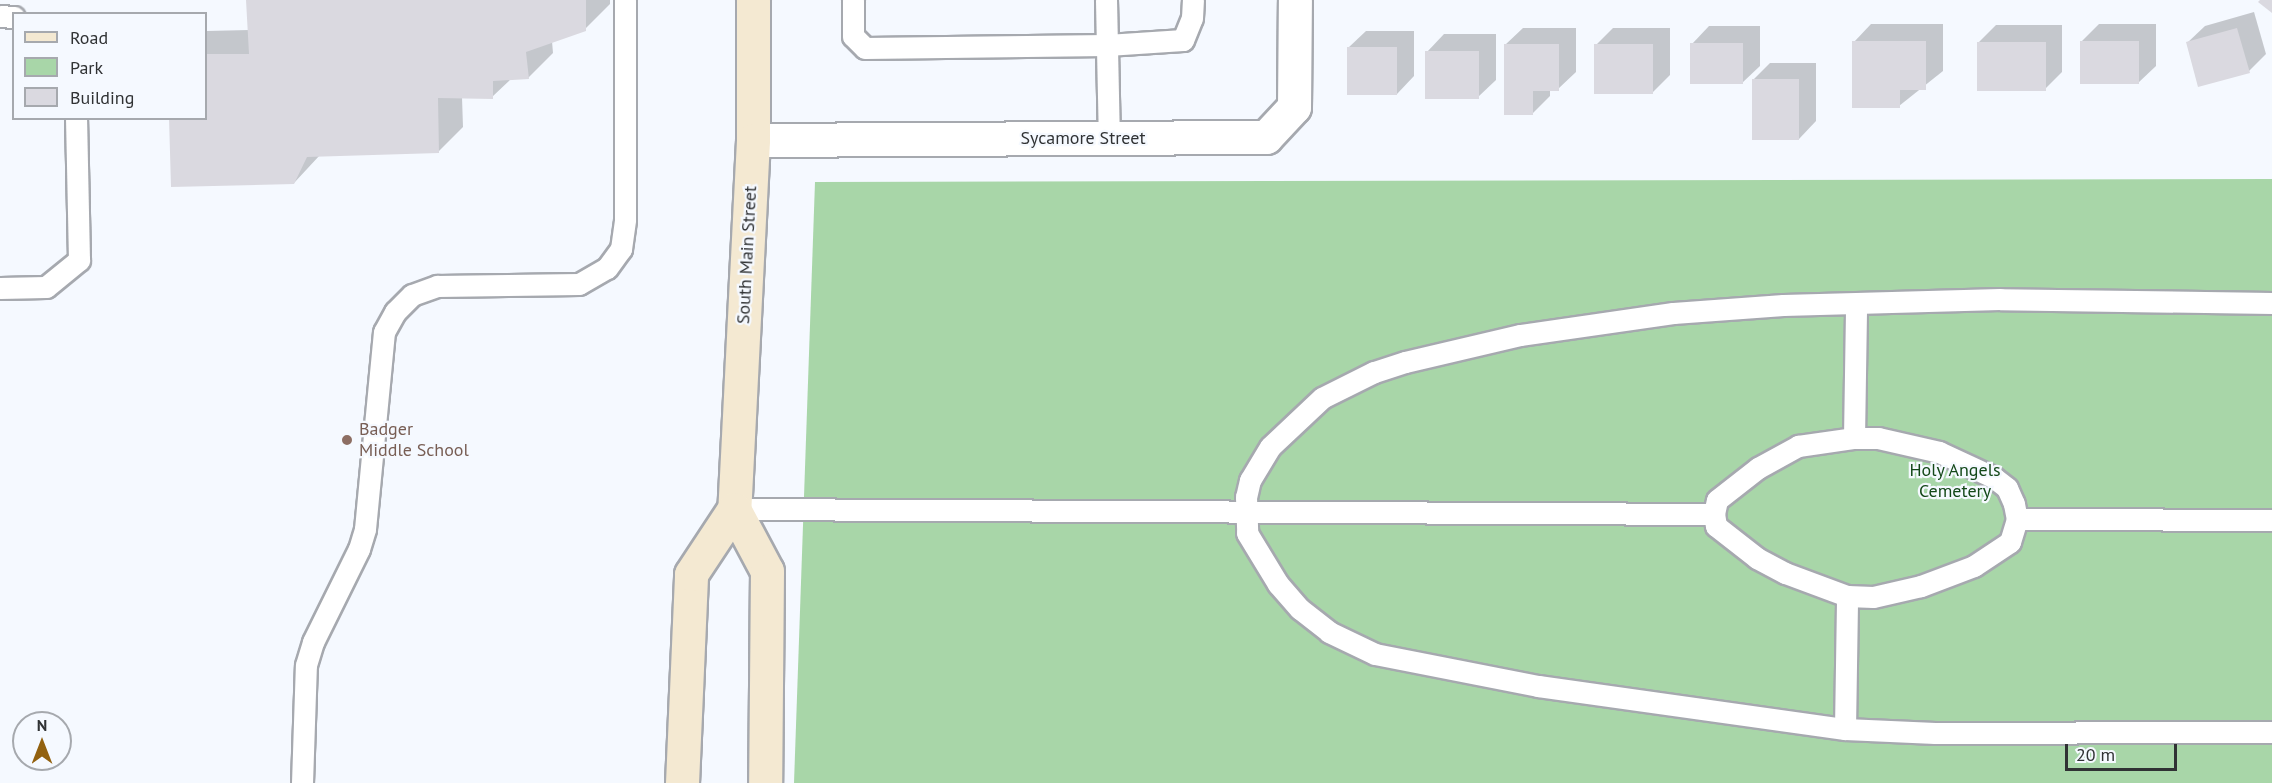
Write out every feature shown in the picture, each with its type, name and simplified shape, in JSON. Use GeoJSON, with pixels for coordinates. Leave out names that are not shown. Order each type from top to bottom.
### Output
{"type":"FeatureCollection","features":[{"type":"Feature","properties":{"kind":"main road","name":"South Main Street"},"geometry":{"type":"LineString","coordinates":[[682,783],[692,574],[734,509],[753,140],[753,0]]}},
{"type":"Feature","properties":{"kind":"main road"},"geometry":{"type":"LineString","coordinates":[[734,509],[767,571],[765,783]]}},
{"type":"Feature","properties":{"kind":"street","name":"Sycamore Street"},"geometry":{"type":"LineString","coordinates":[[753,140],[1266,136],[1294,107],[1295,0]]}},
{"type":"Feature","properties":{"kind":"lane"},"geometry":{"type":"LineString","coordinates":[[302,783],[303,704],[313,642],[359,549],[365,529],[379,354],[384,332],[395,312],[412,295],[437,286],[579,284],[607,268],[621,249],[625,219],[625,0]]}},
{"type":"Feature","properties":{"kind":"lane"},"geometry":{"type":"LineString","coordinates":[[853,0],[853,36],[865,48],[1107,45],[1183,40],[1192,9]]}},
{"type":"Feature","properties":{"kind":"lane"},"geometry":{"type":"LineString","coordinates":[[1106,0],[1108,138]]}},
{"type":"Feature","properties":{"kind":"lane"},"geometry":{"type":"LineString","coordinates":[[0,288],[46,287],[79,260],[76,120]]}},
{"type":"Feature","properties":{"kind":"lane"},"geometry":{"type":"LineString","coordinates":[[2272,303],[2000,299],[1856,305],[1783,305],[1621,320],[1450,349],[1374,372],[1322,398],[1270,447],[1250,480],[1246,512],[1247,533],[1257,551],[1300,609],[1329,632],[1375,654],[1538,686],[1845,729],[1935,733],[2272,732]]}},
{"type":"Feature","properties":{"kind":"lane"},"geometry":{"type":"LineString","coordinates":[[1854,438],[1856,305]]}},
{"type":"Feature","properties":{"kind":"lane"},"geometry":{"type":"LineString","coordinates":[[1854,438],[1919,447],[1970,463],[2007,488],[2017,519],[2010,542],[1964,571],[1892,594],[1847,596],[1812,585],[1757,558],[1724,534],[1714,514],[1717,500],[1725,494],[1779,455],[1798,446],[1854,438]]}},
{"type":"Feature","properties":{"kind":"lane"},"geometry":{"type":"LineString","coordinates":[[734,509],[1714,514]]}},
{"type":"Feature","properties":{"kind":"lane"},"geometry":{"type":"LineString","coordinates":[[2017,519],[2272,520]]}},
{"type":"Feature","properties":{"kind":"lane"},"geometry":{"type":"LineString","coordinates":[[1845,729],[1847,596]]}},
{"type":"Feature","properties":{"kind":"green space","name":"Holy Angels Cemetery"},"geometry":{"type":"Polygon","coordinates":[[[2272,179],[2272,783],[794,783],[815,182],[2272,179]]]}},
{"type":"Feature","properties":{"kind":"building"},"geometry":{"type":"Polygon","coordinates":[[[246,0],[586,0],[586,31],[526,52],[529,79],[493,81],[493,99],[438,98],[439,153],[307,157],[294,184],[171,187],[169,120],[207,120],[207,54],[249,54],[246,0]]]}},
{"type":"Feature","properties":{"kind":"building"},"geometry":{"type":"Polygon","coordinates":[[[2272,0],[2272,13],[2258,2],[2272,0]]]}},
{"type":"Feature","properties":{"kind":"building"},"geometry":{"type":"Polygon","coordinates":[[[2237,28],[2250,73],[2198,87],[2186,42],[2237,28]]]}},
{"type":"Feature","properties":{"kind":"building"},"geometry":{"type":"Polygon","coordinates":[[[1852,41],[1926,41],[1926,90],[1900,90],[1900,108],[1852,108],[1852,41]]]}},
{"type":"Feature","properties":{"kind":"building"},"geometry":{"type":"Polygon","coordinates":[[[2080,41],[2139,41],[2139,84],[2080,84],[2080,41]]]}},
{"type":"Feature","properties":{"kind":"building"},"geometry":{"type":"Polygon","coordinates":[[[1977,42],[2046,42],[2046,91],[1977,91],[1977,42]]]}},
{"type":"Feature","properties":{"kind":"building"},"geometry":{"type":"Polygon","coordinates":[[[1690,43],[1743,43],[1743,84],[1690,84],[1690,43]]]}},
{"type":"Feature","properties":{"kind":"building"},"geometry":{"type":"Polygon","coordinates":[[[1504,44],[1559,44],[1559,91],[1533,91],[1533,115],[1504,115],[1504,44]]]}},
{"type":"Feature","properties":{"kind":"building"},"geometry":{"type":"Polygon","coordinates":[[[1594,44],[1653,44],[1653,94],[1594,94],[1594,44]]]}},
{"type":"Feature","properties":{"kind":"building"},"geometry":{"type":"Polygon","coordinates":[[[1347,47],[1397,47],[1397,95],[1347,95],[1347,47]]]}},
{"type":"Feature","properties":{"kind":"building"},"geometry":{"type":"Polygon","coordinates":[[[1425,51],[1479,51],[1479,99],[1425,99],[1425,51]]]}},
{"type":"Feature","properties":{"kind":"building"},"geometry":{"type":"Polygon","coordinates":[[[1752,79],[1799,79],[1799,140],[1752,140],[1752,79]]]}},
{"type":"Feature","properties":{"kind":"place","name":"Badger Middle School"},"geometry":{"type":"Point","coordinates":[347,440]}}]}
